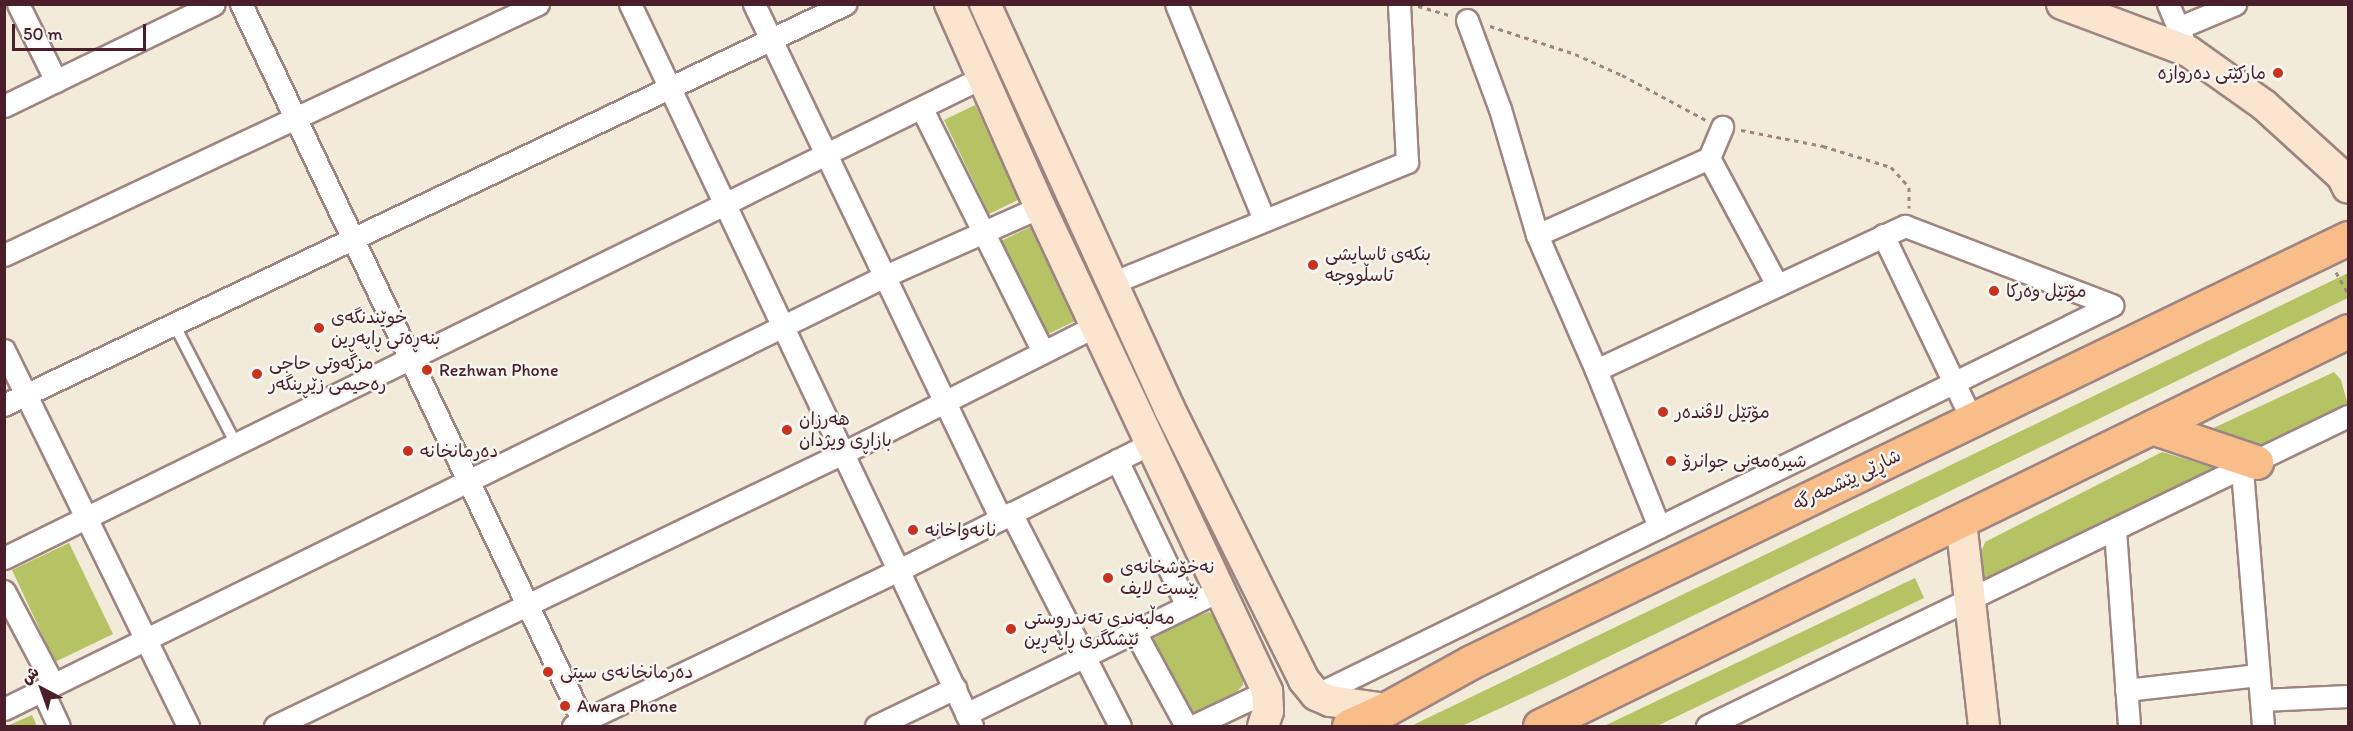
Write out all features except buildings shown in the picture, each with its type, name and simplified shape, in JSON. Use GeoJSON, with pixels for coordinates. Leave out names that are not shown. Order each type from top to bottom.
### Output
{"type":"FeatureCollection","features":[{"type":"Feature","properties":{"kind":"highway","name":"شاڕێی پێشمەرگە"},"geometry":{"type":"LineString","coordinates":[[1349,726],[1386,709],[1471,662],[2349,238]]}},
{"type":"Feature","properties":{"kind":"highway"},"geometry":{"type":"LineString","coordinates":[[1540,726],[2349,331]]}},
{"type":"Feature","properties":{"kind":"highway"},"geometry":{"type":"LineString","coordinates":[[2152,427],[2249,466]]}},
{"type":"Feature","properties":{"kind":"main road"},"geometry":{"type":"LineString","coordinates":[[950,4],[1040,207],[1267,691],[1268,711],[1263,726]]}},
{"type":"Feature","properties":{"kind":"main road"},"geometry":{"type":"LineString","coordinates":[[985,4],[1174,418],[1304,680],[1316,695],[1330,702],[1386,709]]}},
{"type":"Feature","properties":{"kind":"main road"},"geometry":{"type":"LineString","coordinates":[[2062,4],[2183,39],[2264,105],[2346,181]]}},
{"type":"Feature","properties":{"kind":"main road"},"geometry":{"type":"LineString","coordinates":[[1961,521],[1972,600],[1984,726]]}},
{"type":"Feature","properties":{"kind":"street"},"geometry":{"type":"LineString","coordinates":[[18,4],[56,81]]}},
{"type":"Feature","properties":{"kind":"street"},"geometry":{"type":"LineString","coordinates":[[4,106],[189,10],[214,4]]}},
{"type":"Feature","properties":{"kind":"street"},"geometry":{"type":"LineString","coordinates":[[241,4],[527,605],[580,725],[899,570],[1152,443]]}},
{"type":"Feature","properties":{"kind":"street"},"geometry":{"type":"LineString","coordinates":[[4,255],[538,4]]}},
{"type":"Feature","properties":{"kind":"street"},"geometry":{"type":"LineString","coordinates":[[630,4],[969,720],[1085,657],[1220,590]]}},
{"type":"Feature","properties":{"kind":"street"},"geometry":{"type":"LineString","coordinates":[[754,4],[944,401],[1085,657],[1120,726]]}},
{"type":"Feature","properties":{"kind":"street"},"geometry":{"type":"LineString","coordinates":[[4,405],[671,89],[845,4]]}},
{"type":"Feature","properties":{"kind":"street"},"geometry":{"type":"LineString","coordinates":[[1176,4],[1264,220]]}},
{"type":"Feature","properties":{"kind":"street"},"geometry":{"type":"LineString","coordinates":[[1112,283],[1407,162],[1399,4]]}},
{"type":"Feature","properties":{"kind":"street"},"geometry":{"type":"LineString","coordinates":[[2168,4],[2183,39],[2235,4]]}},
{"type":"Feature","properties":{"kind":"street"},"geometry":{"type":"LineString","coordinates":[[1467,20],[1500,109],[1537,235],[1596,370],[1659,527]]}},
{"type":"Feature","properties":{"kind":"street"},"geometry":{"type":"LineString","coordinates":[[4,558],[922,109],[983,77]]}},
{"type":"Feature","properties":{"kind":"street"},"geometry":{"type":"LineString","coordinates":[[922,109],[1043,352]]}},
{"type":"Feature","properties":{"kind":"street"},"geometry":{"type":"LineString","coordinates":[[1537,235],[1709,158],[1722,128]]}},
{"type":"Feature","properties":{"kind":"street"},"geometry":{"type":"LineString","coordinates":[[1709,158],[1777,285]]}},
{"type":"Feature","properties":{"kind":"street"},"geometry":{"type":"LineString","coordinates":[[4,709],[885,276],[984,234],[1040,207]]}},
{"type":"Feature","properties":{"kind":"street"},"geometry":{"type":"LineString","coordinates":[[1316,695],[2112,305],[1905,226],[1596,370]]}},
{"type":"Feature","properties":{"kind":"street"},"geometry":{"type":"LineString","coordinates":[[1883,235],[1972,420]]}},
{"type":"Feature","properties":{"kind":"street"},"geometry":{"type":"LineString","coordinates":[[275,726],[843,453],[1096,326]]}},
{"type":"Feature","properties":{"kind":"street"},"geometry":{"type":"LineString","coordinates":[[4,350],[188,726]]}},
{"type":"Feature","properties":{"kind":"street"},"geometry":{"type":"LineString","coordinates":[[1707,726],[2349,416]]}},
{"type":"Feature","properties":{"kind":"street"},"geometry":{"type":"LineString","coordinates":[[1117,460],[1187,606]]}},
{"type":"Feature","properties":{"kind":"street"},"geometry":{"type":"LineString","coordinates":[[2249,466],[2258,675],[2263,726]]}},
{"type":"Feature","properties":{"kind":"street"},"geometry":{"type":"LineString","coordinates":[[2115,530],[2129,726]]}},
{"type":"Feature","properties":{"kind":"street"},"geometry":{"type":"LineString","coordinates":[[4,591],[48,687],[59,726]]}},
{"type":"Feature","properties":{"kind":"street"},"geometry":{"type":"LineString","coordinates":[[1135,632],[1186,726]]}},
{"type":"Feature","properties":{"kind":"street"},"geometry":{"type":"LineString","coordinates":[[2126,690],[2258,675]]}},
{"type":"Feature","properties":{"kind":"street"},"geometry":{"type":"LineString","coordinates":[[876,726],[955,688]]}},
{"type":"Feature","properties":{"kind":"street"},"geometry":{"type":"LineString","coordinates":[[1193,726],[1267,691]]}},
{"type":"Feature","properties":{"kind":"street"},"geometry":{"type":"LineString","coordinates":[[2262,700],[2349,696]]}},
{"type":"Feature","properties":{"kind":"lane"},"geometry":{"type":"LineString","coordinates":[[174,324],[236,444]]}},
{"type":"Feature","properties":{"kind":"path"},"geometry":{"type":"LineString","coordinates":[[1413,4],[1522,34],[1575,54],[1622,75],[1722,128],[1823,146],[1891,167],[1908,187],[1911,202],[1905,226]]}},
{"type":"Feature","properties":{"kind":"green space"},"geometry":{"type":"Polygon","coordinates":[[[975,105],[1020,199],[989,214],[944,120],[975,105]]]}},
{"type":"Feature","properties":{"kind":"green space"},"geometry":{"type":"Polygon","coordinates":[[[1032,226],[1077,320],[1046,335],[1001,241],[1032,226]]]}},
{"type":"Feature","properties":{"kind":"green space"},"geometry":{"type":"Polygon","coordinates":[[[2348,273],[2348,298],[1548,686],[1462,726],[1411,726],[2348,273]]]}},
{"type":"Feature","properties":{"kind":"green space"},"geometry":{"type":"Polygon","coordinates":[[[2334,372],[2341,380],[2348,405],[2254,450],[2207,431],[2334,372]]]}},
{"type":"Feature","properties":{"kind":"green space"},"geometry":{"type":"Polygon","coordinates":[[[2162,452],[2219,469],[1984,581],[1980,555],[1985,542],[2162,452]]]}},
{"type":"Feature","properties":{"kind":"green space"},"geometry":{"type":"Polygon","coordinates":[[[69,543],[113,634],[55,662],[12,570],[69,543]]]}},
{"type":"Feature","properties":{"kind":"green space"},"geometry":{"type":"Polygon","coordinates":[[[1915,578],[1924,598],[1657,726],[1604,726],[1915,578]]]}},
{"type":"Feature","properties":{"kind":"green space"},"geometry":{"type":"Polygon","coordinates":[[[1209,612],[1216,618],[1243,676],[1243,685],[1231,698],[1189,719],[1148,642],[1179,623],[1209,612]]]}},
{"type":"Feature","properties":{"kind":"green space"},"geometry":{"type":"Polygon","coordinates":[[[32,715],[37,726],[7,726],[32,715]]]}},
{"type":"Feature","properties":{"kind":"place","name":"مارکێتی دەروازە"},"geometry":{"type":"Point","coordinates":[2278,73]}},
{"type":"Feature","properties":{"kind":"place","name":"بنکەی ئاسایشی تاسڵووجە"},"geometry":{"type":"Point","coordinates":[1313,265]}},
{"type":"Feature","properties":{"kind":"place","name":"مۆتێل وەرکا"},"geometry":{"type":"Point","coordinates":[1994,291]}},
{"type":"Feature","properties":{"kind":"place","name":"خوێندنگەی بنەڕەتی ڕاپەڕین"},"geometry":{"type":"Point","coordinates":[319,328]}},
{"type":"Feature","properties":{"kind":"place","name":"Rezhwan Phone"},"geometry":{"type":"Point","coordinates":[427,370]}},
{"type":"Feature","properties":{"kind":"place","name":"مزگەوتی حاجی رەحیمی زێڕینگەر"},"geometry":{"type":"Point","coordinates":[257,374]}},
{"type":"Feature","properties":{"kind":"place","name":"مۆتێل لاڤندەر"},"geometry":{"type":"Point","coordinates":[1663,412]}},
{"type":"Feature","properties":{"kind":"place","name":"ھەرزان بازاڕی ویژدان"},"geometry":{"type":"Point","coordinates":[787,430]}},
{"type":"Feature","properties":{"kind":"place","name":"دەرمانخانە"},"geometry":{"type":"Point","coordinates":[408,451]}},
{"type":"Feature","properties":{"kind":"place","name":"شیرەمەنی جوانرۆ"},"geometry":{"type":"Point","coordinates":[1671,461]}},
{"type":"Feature","properties":{"kind":"place","name":"نانەواخانە"},"geometry":{"type":"Point","coordinates":[913,530]}},
{"type":"Feature","properties":{"kind":"place","name":"نەخۆشخانەی بێست لایف"},"geometry":{"type":"Point","coordinates":[1108,578]}},
{"type":"Feature","properties":{"kind":"place","name":"مەڵبەندی تەندروستی ئێشکگری ڕاپەڕین"},"geometry":{"type":"Point","coordinates":[1011,629]}},
{"type":"Feature","properties":{"kind":"place","name":"دەرمانخانەی سیتی"},"geometry":{"type":"Point","coordinates":[548,672]}},
{"type":"Feature","properties":{"kind":"place","name":"Awara Phone"},"geometry":{"type":"Point","coordinates":[565,706]}}]}
